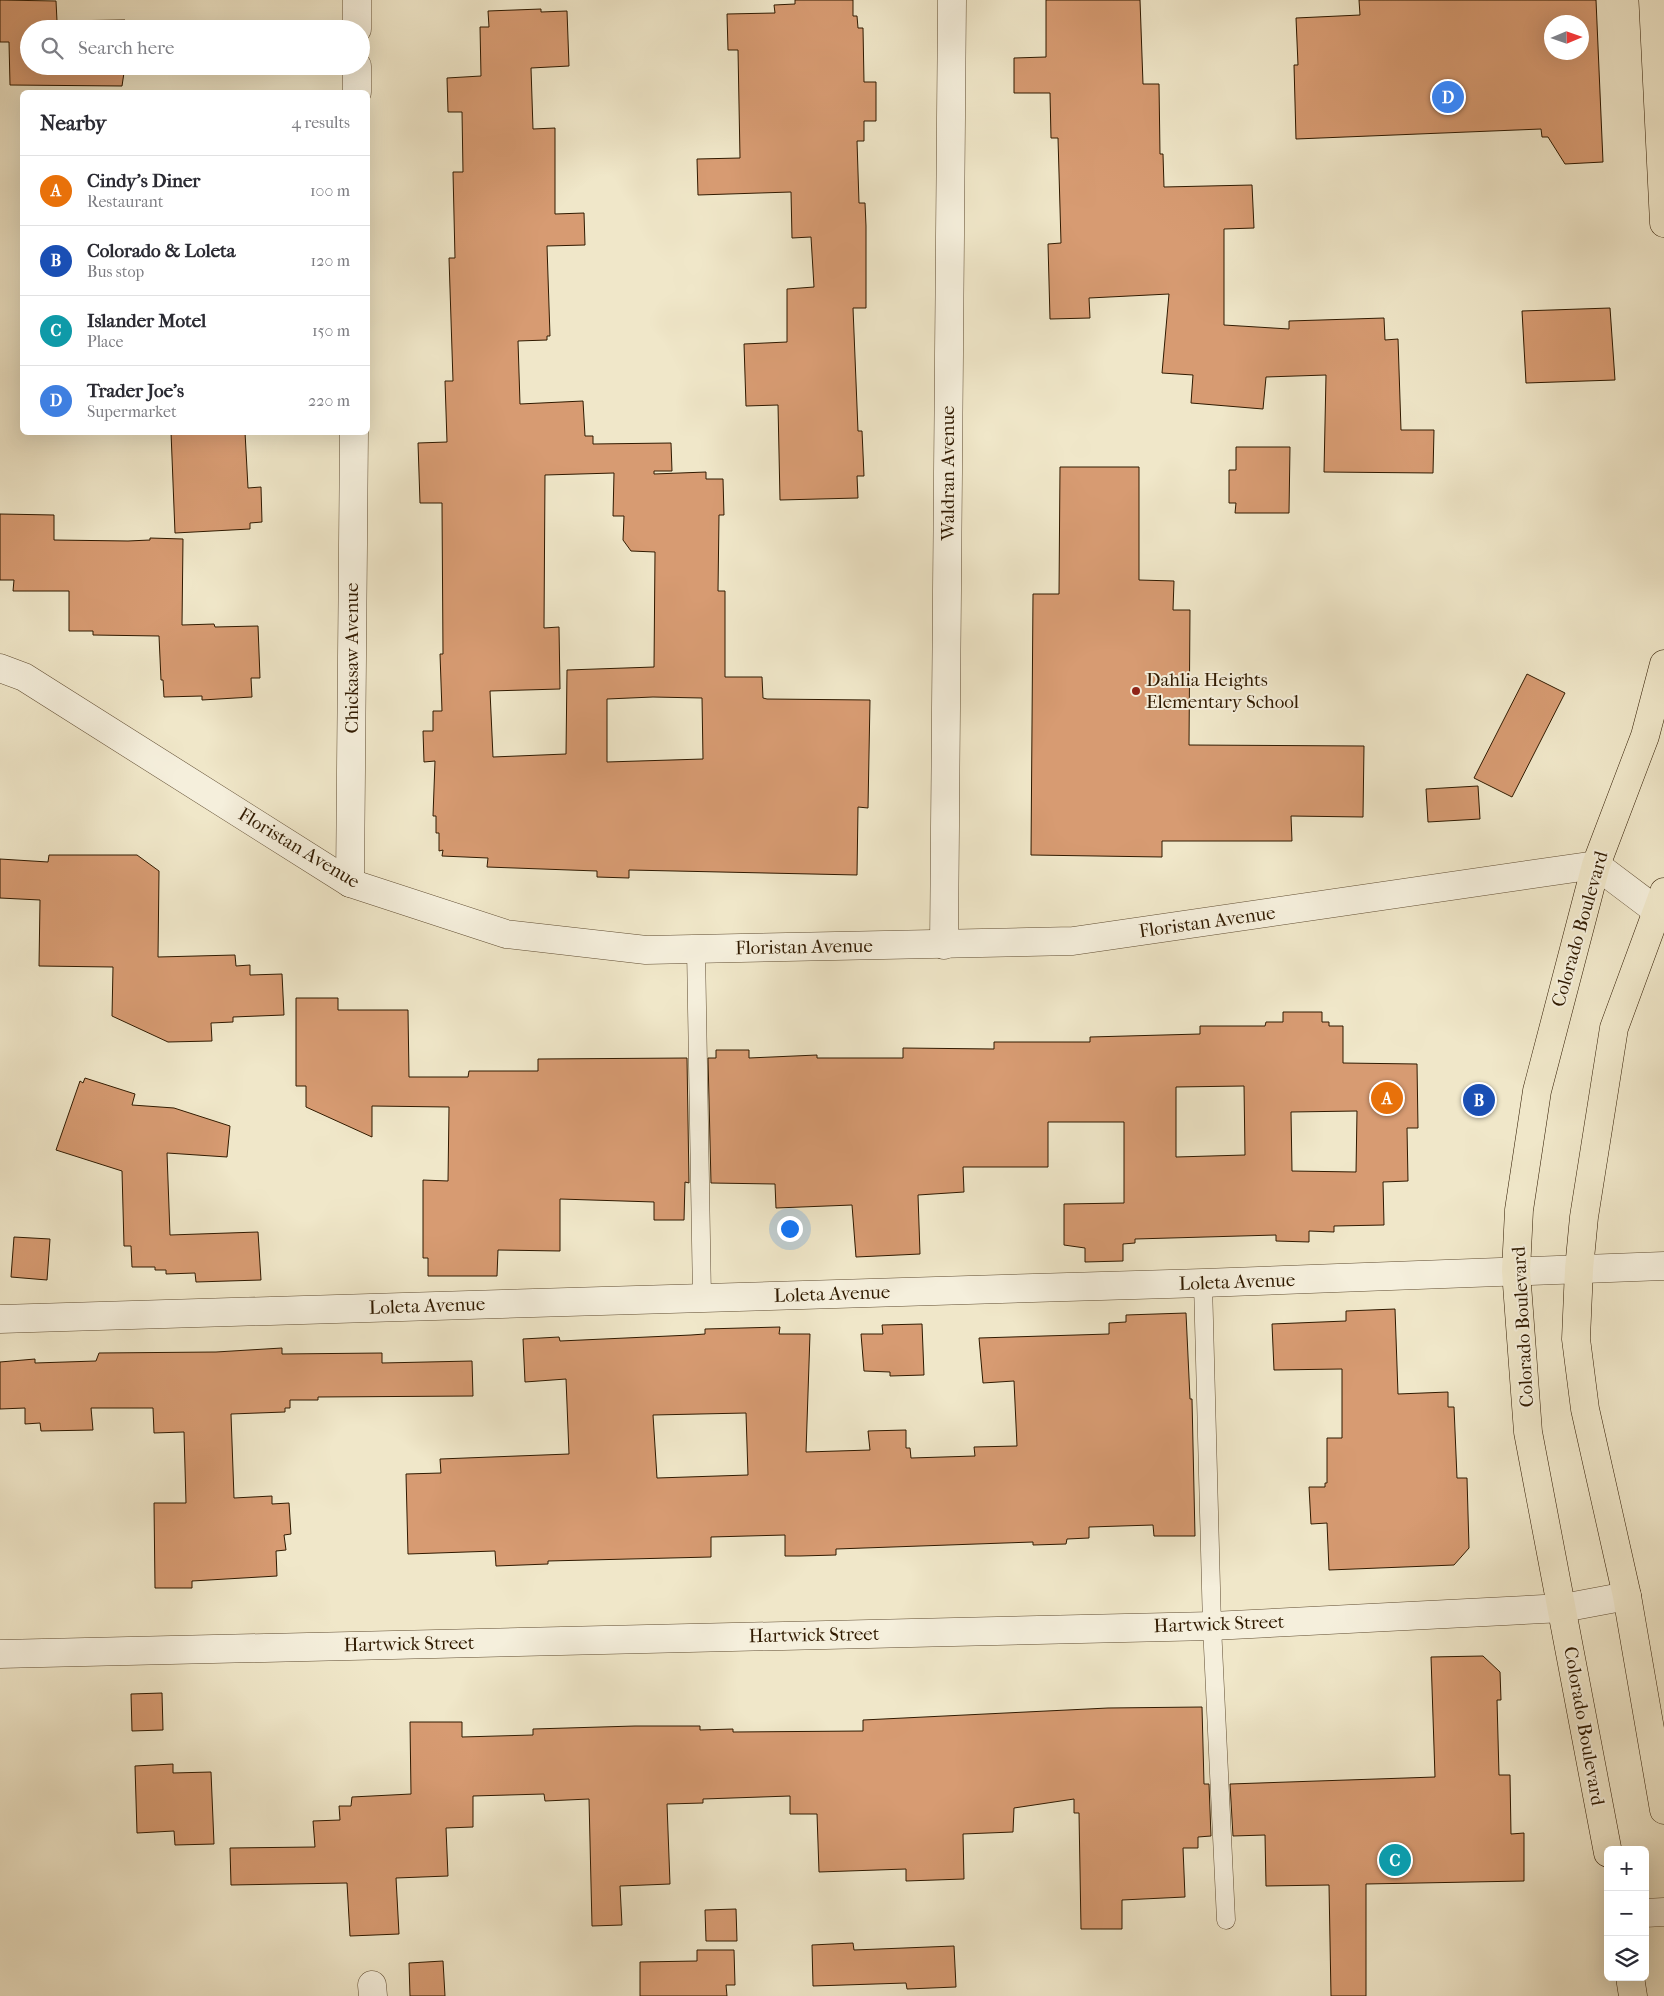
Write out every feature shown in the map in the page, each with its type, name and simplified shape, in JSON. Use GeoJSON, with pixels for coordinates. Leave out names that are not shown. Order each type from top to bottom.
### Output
{"type":"FeatureCollection","features":[{"type":"Feature","properties":{"kind":"main road"},"geometry":{"type":"LineString","coordinates":[[1652,0],[1664,223]]}},
{"type":"Feature","properties":{"kind":"main road","name":"Colorado Boulevard"},"geometry":{"type":"LineString","coordinates":[[1607,1846],[1563,1608],[1528,1432],[1516,1272],[1519,1210],[1537,1091],[1596,865],[1645,736],[1664,664]]}},
{"type":"Feature","properties":{"kind":"main road"},"geometry":{"type":"LineString","coordinates":[[1662,905],[1614,1028],[1584,1217],[1578,1269],[1576,1339],[1585,1409],[1627,1596],[1664,1810]]}},
{"type":"Feature","properties":{"kind":"main road"},"geometry":{"type":"LineString","coordinates":[[1631,1981],[1633,1996]]}},
{"type":"Feature","properties":{"kind":"street"},"geometry":{"type":"LineString","coordinates":[[357,0],[357,20]]}},
{"type":"Feature","properties":{"kind":"street","name":"Waldran Avenue"},"geometry":{"type":"LineString","coordinates":[[944,945],[952,0]]}},
{"type":"Feature","properties":{"kind":"street"},"geometry":{"type":"LineString","coordinates":[[356,90],[357,75]]}},
{"type":"Feature","properties":{"kind":"street","name":"Chickasaw Avenue"},"geometry":{"type":"LineString","coordinates":[[350,882],[354,435]]}},
{"type":"Feature","properties":{"kind":"street","name":"Floristan Avenue"},"geometry":{"type":"LineString","coordinates":[[0,668],[24,678],[350,882],[506,934],[646,950],[1073,941],[1596,865]]}},
{"type":"Feature","properties":{"kind":"street"},"geometry":{"type":"LineString","coordinates":[[1596,865],[1662,905]]}},
{"type":"Feature","properties":{"kind":"street","name":"Loleta Avenue"},"geometry":{"type":"LineString","coordinates":[[0,1319],[1203,1283],[1664,1266]]}},
{"type":"Feature","properties":{"kind":"street","name":"Hartwick Street"},"geometry":{"type":"LineString","coordinates":[[0,1654],[1212,1626],[1563,1608],[1627,1596]]}},
{"type":"Feature","properties":{"kind":"street"},"geometry":{"type":"LineString","coordinates":[[1649,1913],[1664,1912]]}},
{"type":"Feature","properties":{"kind":"lane"},"geometry":{"type":"LineString","coordinates":[[696,949],[702,1298]]}},
{"type":"Feature","properties":{"kind":"lane"},"geometry":{"type":"LineString","coordinates":[[1203,1283],[1212,1626],[1226,1920]]}},
{"type":"Feature","properties":{"kind":"building"},"geometry":{"type":"Polygon","coordinates":[[[0,0],[56,1],[57,20],[20,20],[20,75],[124,75],[122,86],[10,85],[9,42],[0,42],[0,0]]]}},
{"type":"Feature","properties":{"kind":"building"},"geometry":{"type":"Polygon","coordinates":[[[795,0],[853,0],[853,16],[857,16],[858,28],[863,28],[864,82],[876,82],[876,121],[864,121],[864,141],[857,141],[859,203],[865,203],[866,226],[866,308],[853,308],[858,431],[862,431],[864,476],[857,476],[858,498],[780,500],[778,405],[746,406],[744,344],[787,342],[787,289],[814,287],[811,237],[792,238],[791,192],[698,195],[697,159],[740,158],[738,50],[728,50],[727,14],[775,13],[774,5],[795,4],[795,0]]]}},
{"type":"Feature","properties":{"kind":"building"},"geometry":{"type":"Polygon","coordinates":[[[1046,0],[1140,0],[1143,84],[1159,84],[1160,154],[1163,154],[1164,187],[1252,185],[1254,228],[1224,229],[1224,325],[1289,329],[1289,321],[1384,318],[1385,340],[1398,339],[1401,430],[1434,430],[1433,473],[1324,472],[1326,375],[1266,377],[1263,409],[1191,403],[1193,375],[1162,373],[1169,294],[1089,298],[1090,318],[1050,319],[1048,244],[1061,243],[1058,138],[1051,138],[1050,93],[1014,93],[1014,58],[1046,57],[1046,0]]]}},
{"type":"Feature","properties":{"kind":"building"},"geometry":{"type":"Polygon","coordinates":[[[1359,0],[1596,0],[1603,162],[1565,164],[1548,137],[1542,137],[1541,129],[1296,139],[1294,65],[1298,65],[1296,18],[1360,15],[1359,0]]]}},
{"type":"Feature","properties":{"kind":"building"},"geometry":{"type":"Polygon","coordinates":[[[541,9],[541,12],[567,11],[569,66],[531,68],[533,129],[555,128],[555,214],[584,213],[585,245],[547,246],[550,336],[547,336],[547,340],[518,341],[520,404],[583,401],[585,436],[593,436],[593,444],[671,443],[672,471],[654,471],[654,474],[706,472],[706,479],[723,479],[724,515],[719,515],[718,591],[725,591],[725,677],[762,677],[763,698],[767,699],[870,700],[868,808],[858,807],[857,875],[629,870],[629,878],[597,877],[597,871],[487,867],[488,858],[442,856],[443,850],[439,851],[439,833],[436,833],[436,816],[433,816],[435,761],[424,762],[423,731],[433,731],[433,711],[442,711],[440,654],[443,654],[442,503],[420,503],[418,443],[447,442],[445,381],[453,381],[449,258],[455,258],[453,172],[463,172],[462,112],[448,112],[447,78],[481,76],[480,27],[489,27],[488,11],[541,9]],[[614,473],[545,475],[544,628],[559,627],[560,689],[490,691],[493,757],[566,754],[567,670],[654,667],[655,552],[631,551],[623,540],[624,516],[613,516],[614,473]],[[653,697],[607,699],[607,762],[703,759],[702,698],[653,697]]]}},
{"type":"Feature","properties":{"kind":"building"},"geometry":{"type":"Polygon","coordinates":[[[1610,308],[1615,380],[1526,383],[1522,311],[1610,308]]]}},
{"type":"Feature","properties":{"kind":"building"},"geometry":{"type":"Polygon","coordinates":[[[171,435],[245,435],[248,488],[261,487],[262,522],[250,523],[250,529],[175,533],[171,435]]]}},
{"type":"Feature","properties":{"kind":"building"},"geometry":{"type":"Polygon","coordinates":[[[1236,447],[1290,447],[1289,513],[1235,513],[1236,503],[1229,503],[1229,470],[1236,470],[1236,447]]]}},
{"type":"Feature","properties":{"kind":"building"},"geometry":{"type":"Polygon","coordinates":[[[1060,467],[1139,467],[1139,580],[1174,581],[1173,610],[1190,610],[1189,745],[1364,746],[1363,817],[1291,816],[1292,841],[1162,841],[1162,857],[1031,855],[1033,594],[1059,594],[1060,467]]]}},
{"type":"Feature","properties":{"kind":"building"},"geometry":{"type":"Polygon","coordinates":[[[0,514],[54,515],[54,540],[128,541],[150,540],[150,538],[183,539],[182,625],[214,624],[215,627],[258,626],[260,678],[251,678],[252,697],[202,700],[202,696],[164,697],[163,680],[161,680],[159,636],[93,635],[93,631],[69,631],[69,591],[13,591],[14,580],[0,580],[0,514]]]}},
{"type":"Feature","properties":{"kind":"building"},"geometry":{"type":"Polygon","coordinates":[[[1527,674],[1565,693],[1512,797],[1474,778],[1527,674]]]}},
{"type":"Feature","properties":{"kind":"building"},"geometry":{"type":"Polygon","coordinates":[[[1478,786],[1480,819],[1428,822],[1426,789],[1478,786]]]}},
{"type":"Feature","properties":{"kind":"building"},"geometry":{"type":"Polygon","coordinates":[[[49,855],[137,855],[159,871],[158,957],[235,955],[236,966],[250,965],[250,975],[282,974],[284,1015],[233,1017],[233,1022],[211,1023],[212,1041],[168,1042],[112,1016],[113,967],[39,966],[40,900],[0,898],[0,859],[48,862],[49,855]]]}},
{"type":"Feature","properties":{"kind":"building"},"geometry":{"type":"Polygon","coordinates":[[[296,998],[338,998],[338,1010],[408,1010],[409,1077],[468,1077],[469,1071],[538,1071],[538,1059],[687,1058],[689,1183],[685,1182],[684,1220],[654,1220],[654,1202],[560,1199],[560,1251],[498,1250],[497,1276],[428,1276],[428,1258],[423,1258],[423,1180],[448,1181],[449,1107],[372,1106],[372,1137],[306,1107],[306,1086],[296,1086],[296,998]]]}},
{"type":"Feature","properties":{"kind":"building"},"geometry":{"type":"Polygon","coordinates":[[[1283,1012],[1322,1012],[1322,1022],[1329,1022],[1329,1026],[1343,1026],[1343,1063],[1417,1064],[1418,1128],[1407,1128],[1408,1181],[1383,1182],[1384,1225],[1334,1226],[1334,1232],[1309,1231],[1309,1242],[1276,1241],[1276,1235],[1135,1239],[1135,1243],[1123,1244],[1123,1261],[1085,1262],[1085,1248],[1064,1245],[1064,1204],[1124,1203],[1124,1122],[1048,1122],[1048,1167],[963,1167],[964,1192],[918,1195],[920,1254],[856,1257],[852,1205],[776,1208],[775,1184],[711,1183],[708,1058],[716,1058],[716,1050],[749,1050],[749,1058],[817,1055],[817,1058],[903,1058],[903,1048],[994,1049],[994,1042],[1090,1042],[1090,1037],[1200,1034],[1200,1026],[1265,1026],[1266,1022],[1283,1022],[1283,1012]],[[1244,1086],[1176,1087],[1176,1157],[1245,1155],[1244,1086]],[[1357,1111],[1291,1112],[1292,1171],[1356,1172],[1357,1111]]]}},
{"type":"Feature","properties":{"kind":"building"},"geometry":{"type":"Polygon","coordinates":[[[85,1078],[135,1094],[132,1105],[174,1108],[230,1126],[227,1157],[167,1153],[170,1235],[258,1232],[261,1280],[196,1282],[195,1273],[166,1274],[166,1270],[155,1270],[155,1267],[132,1267],[131,1246],[124,1246],[122,1171],[56,1150],[80,1081],[83,1083],[85,1078]]]}},
{"type":"Feature","properties":{"kind":"building"},"geometry":{"type":"Polygon","coordinates":[[[14,1237],[50,1239],[47,1280],[11,1277],[14,1237]]]}},
{"type":"Feature","properties":{"kind":"building"},"geometry":{"type":"Polygon","coordinates":[[[1395,1309],[1398,1394],[1448,1392],[1448,1407],[1454,1407],[1457,1478],[1467,1478],[1469,1548],[1454,1565],[1329,1570],[1327,1523],[1311,1524],[1309,1487],[1325,1487],[1325,1483],[1327,1483],[1327,1438],[1342,1438],[1342,1369],[1274,1370],[1272,1324],[1346,1321],[1346,1311],[1395,1309]]]}},
{"type":"Feature","properties":{"kind":"building"},"geometry":{"type":"Polygon","coordinates":[[[1186,1313],[1190,1399],[1192,1399],[1195,1536],[1154,1536],[1153,1525],[1089,1527],[1089,1538],[1067,1539],[1066,1544],[1033,1545],[1033,1542],[836,1549],[836,1555],[800,1556],[785,1556],[785,1535],[711,1537],[711,1557],[548,1561],[548,1564],[496,1566],[495,1551],[408,1554],[406,1474],[441,1473],[440,1459],[569,1454],[566,1379],[525,1382],[523,1339],[559,1337],[560,1341],[691,1335],[705,1334],[705,1329],[780,1327],[779,1334],[810,1334],[806,1452],[870,1450],[868,1431],[906,1430],[906,1448],[910,1448],[911,1458],[975,1456],[974,1447],[1017,1446],[1014,1381],[983,1383],[979,1338],[1109,1334],[1109,1323],[1126,1322],[1126,1315],[1186,1313]],[[746,1413],[653,1415],[657,1478],[748,1475],[746,1413]]]}},
{"type":"Feature","properties":{"kind":"building"},"geometry":{"type":"Polygon","coordinates":[[[922,1324],[924,1375],[890,1376],[890,1372],[864,1371],[861,1334],[883,1334],[882,1325],[922,1324]]]}},
{"type":"Feature","properties":{"kind":"building"},"geometry":{"type":"Polygon","coordinates":[[[282,1348],[282,1354],[382,1353],[382,1363],[472,1361],[473,1396],[318,1397],[318,1400],[290,1400],[290,1408],[285,1408],[285,1412],[231,1414],[234,1498],[272,1496],[272,1504],[289,1503],[291,1534],[284,1535],[286,1550],[276,1551],[277,1576],[192,1581],[192,1588],[155,1588],[154,1503],[186,1503],[184,1432],[154,1433],[153,1408],[91,1408],[93,1430],[41,1431],[40,1423],[25,1424],[25,1408],[0,1409],[0,1362],[35,1359],[35,1363],[96,1361],[99,1353],[216,1352],[282,1348]]]}},
{"type":"Feature","properties":{"kind":"building"},"geometry":{"type":"Polygon","coordinates":[[[1483,1656],[1500,1672],[1501,1700],[1497,1700],[1499,1775],[1510,1775],[1511,1834],[1524,1833],[1524,1881],[1366,1884],[1366,1996],[1331,1996],[1329,1885],[1266,1886],[1265,1835],[1233,1836],[1230,1784],[1435,1777],[1431,1657],[1483,1656]]]}},
{"type":"Feature","properties":{"kind":"building"},"geometry":{"type":"Polygon","coordinates":[[[162,1693],[163,1730],[132,1731],[131,1694],[162,1693]]]}},
{"type":"Feature","properties":{"kind":"building"},"geometry":{"type":"Polygon","coordinates":[[[1202,1707],[1204,1784],[1209,1784],[1211,1836],[1198,1837],[1198,1848],[1183,1848],[1185,1897],[1122,1900],[1122,1929],[1081,1929],[1079,1813],[1074,1813],[1074,1799],[1014,1808],[1013,1832],[963,1834],[964,1879],[906,1881],[906,1869],[819,1872],[817,1814],[790,1814],[790,1796],[703,1799],[703,1803],[667,1804],[670,1884],[620,1886],[622,1925],[592,1926],[589,1799],[545,1801],[544,1794],[473,1796],[473,1827],[446,1828],[448,1876],[396,1878],[399,1934],[350,1936],[347,1883],[231,1885],[230,1848],[315,1847],[313,1821],[340,1820],[339,1806],[351,1806],[352,1797],[411,1794],[410,1722],[462,1722],[462,1737],[533,1735],[533,1729],[635,1726],[700,1726],[700,1730],[733,1729],[733,1732],[863,1731],[863,1720],[1108,1708],[1202,1707]]]}},
{"type":"Feature","properties":{"kind":"building"},"geometry":{"type":"Polygon","coordinates":[[[173,1764],[173,1773],[211,1772],[214,1844],[175,1845],[174,1831],[137,1833],[135,1766],[173,1764]]]}},
{"type":"Feature","properties":{"kind":"building"},"geometry":{"type":"Polygon","coordinates":[[[736,1909],[737,1941],[706,1941],[705,1910],[736,1909]]]}},
{"type":"Feature","properties":{"kind":"building"},"geometry":{"type":"Polygon","coordinates":[[[853,1943],[854,1950],[954,1946],[956,1987],[907,1989],[906,1983],[813,1986],[812,1945],[853,1943]]]}},
{"type":"Feature","properties":{"kind":"building"},"geometry":{"type":"Polygon","coordinates":[[[697,1950],[734,1950],[735,1985],[726,1985],[727,1996],[640,1996],[640,1962],[697,1961],[697,1950]]]}},
{"type":"Feature","properties":{"kind":"building"},"geometry":{"type":"Polygon","coordinates":[[[443,1961],[445,1996],[410,1996],[409,1963],[443,1961]]]}},
{"type":"Feature","properties":{"kind":"place","name":"Trader Joe's"},"geometry":{"type":"Point","coordinates":[1448,97]}},
{"type":"Feature","properties":{"kind":"place","name":"Dahlia Heights Elementary School"},"geometry":{"type":"Point","coordinates":[1136,691]}},
{"type":"Feature","properties":{"kind":"place","name":"Cindy's Diner"},"geometry":{"type":"Point","coordinates":[1387,1098]}},
{"type":"Feature","properties":{"kind":"place","name":"Colorado & Loleta"},"geometry":{"type":"Point","coordinates":[1479,1100]}},
{"type":"Feature","properties":{"kind":"place","name":"Islander Motel"},"geometry":{"type":"Point","coordinates":[1395,1860]}}]}
